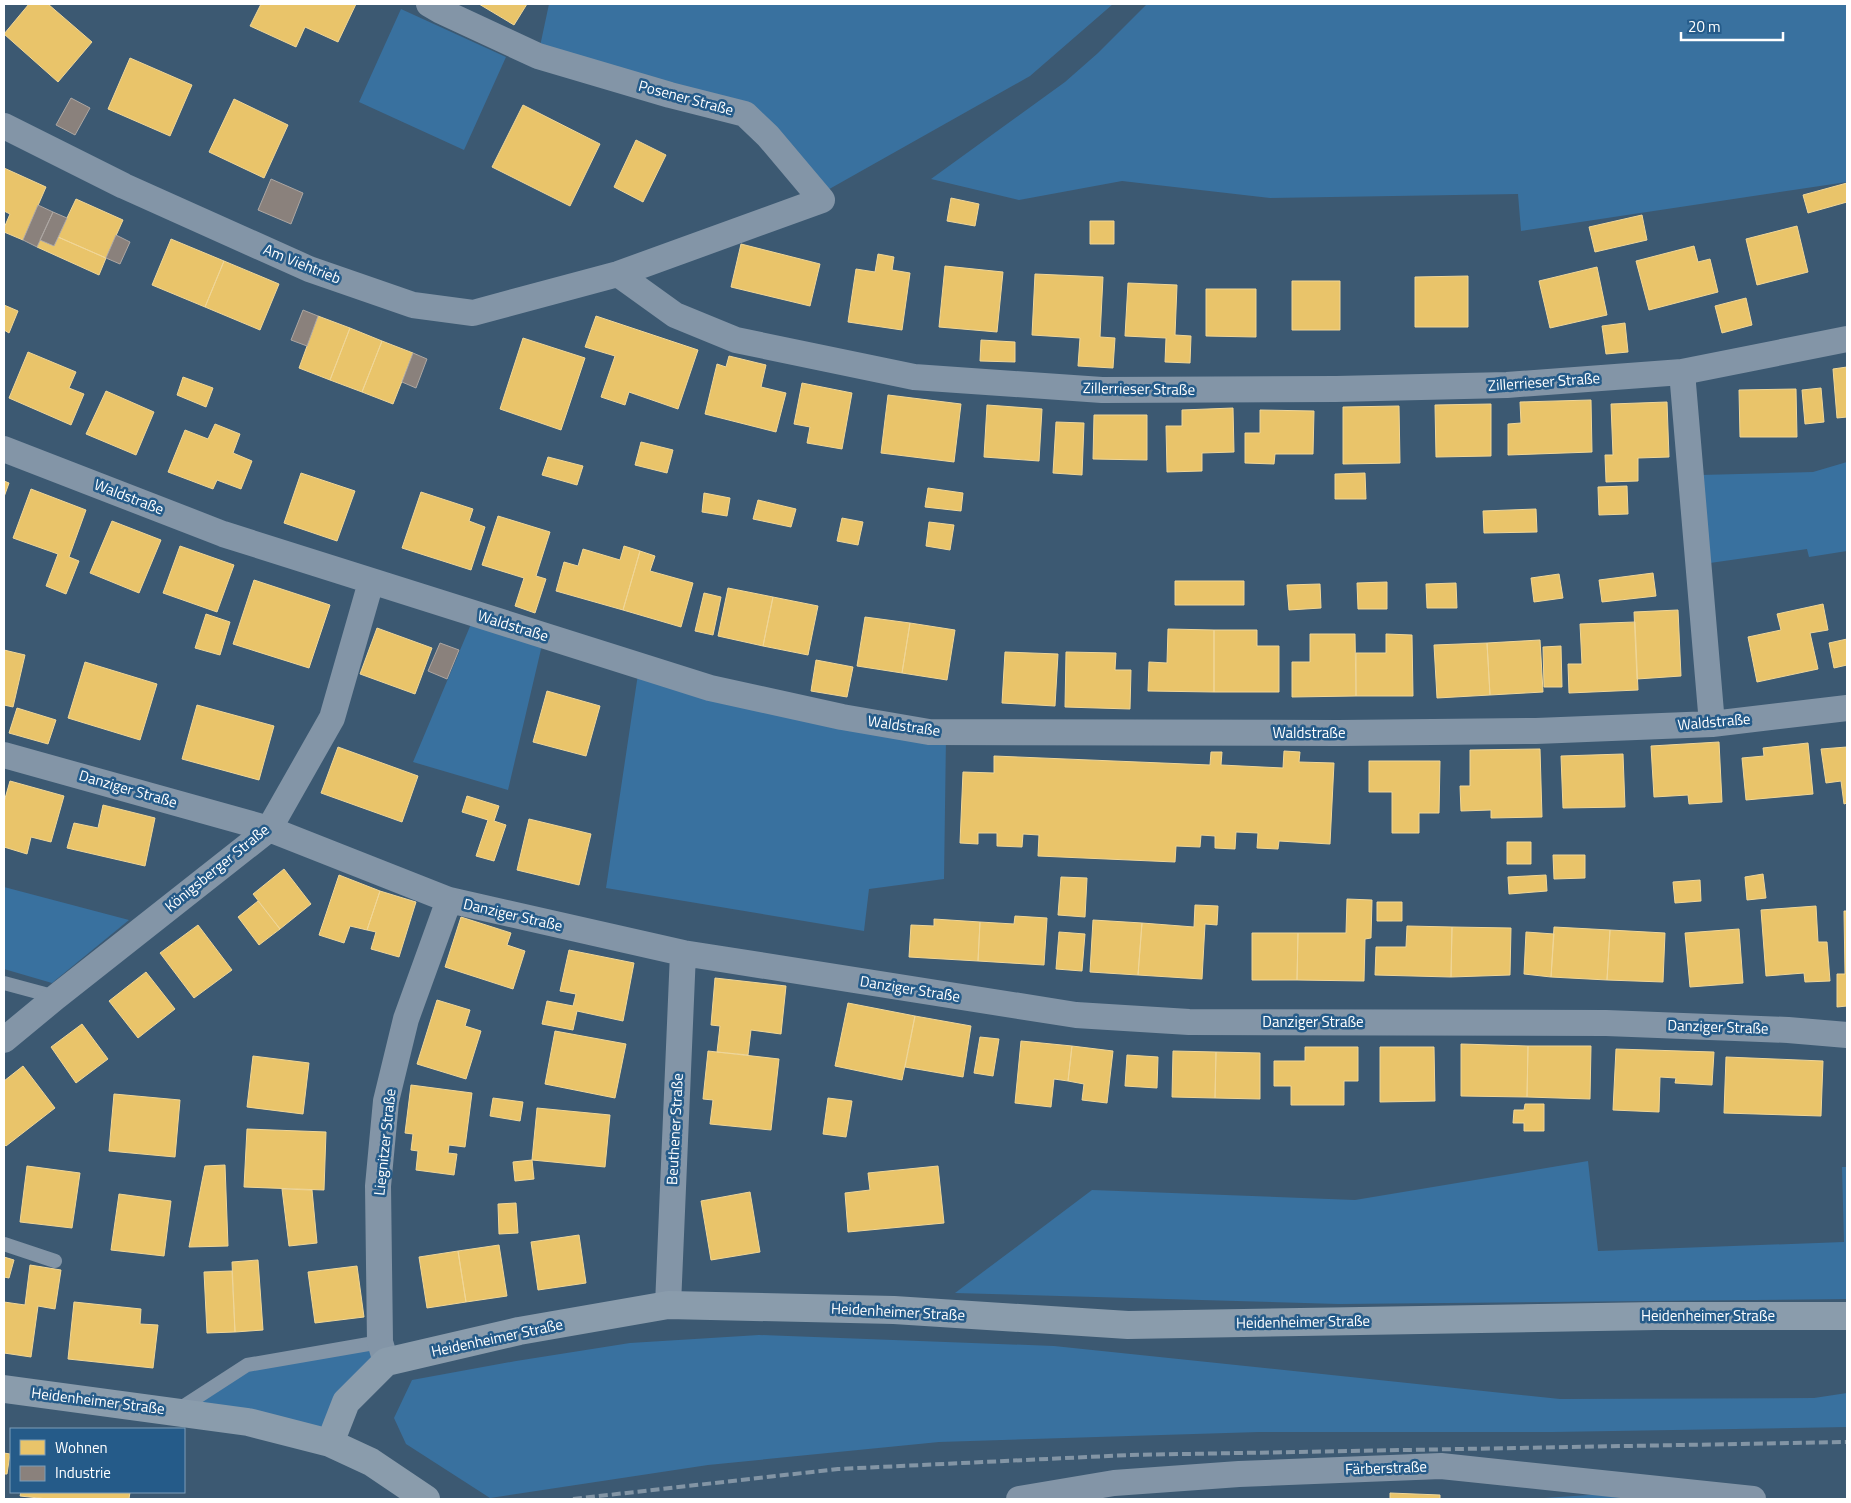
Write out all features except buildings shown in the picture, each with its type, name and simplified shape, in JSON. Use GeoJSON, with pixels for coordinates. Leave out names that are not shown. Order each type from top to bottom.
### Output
{"type":"FeatureCollection","features":[{"type":"Feature","properties":{"kind":"street","name":"Posener Straße"},"geometry":{"type":"LineString","coordinates":[[429,4],[538,56],[670,95],[745,114],[768,136],[822,200],[618,274]]}},
{"type":"Feature","properties":{"kind":"street","name":"Am Viehtrieb"},"geometry":{"type":"LineString","coordinates":[[4,126],[124,186],[300,265],[413,305],[473,313],[618,274]]}},
{"type":"Feature","properties":{"kind":"street","name":"Zillerrieser Straße"},"geometry":{"type":"LineString","coordinates":[[618,274],[675,315],[736,340],[914,377],[1102,390],[1336,389],[1507,385],[1682,372],[1847,338]]}},
{"type":"Feature","properties":{"kind":"street"},"geometry":{"type":"LineString","coordinates":[[1682,372],[1712,724]]}},
{"type":"Feature","properties":{"kind":"street","name":"Waldstraße"},"geometry":{"type":"LineString","coordinates":[[4,449],[224,534],[710,688],[842,717],[929,732],[1338,733],[1536,731],[1712,724],[1847,708]]}},
{"type":"Feature","properties":{"kind":"street","name":"Königsberger Straße"},"geometry":{"type":"LineString","coordinates":[[4,1040],[269,829],[332,718],[371,582]]}},
{"type":"Feature","properties":{"kind":"street","name":"Danziger Straße"},"geometry":{"type":"LineString","coordinates":[[4,755],[269,829],[449,900],[683,953],[1076,1014],[1188,1022],[1606,1023],[1788,1030],[1847,1035]]}},
{"type":"Feature","properties":{"kind":"street","name":"Liegnitzer Straße"},"geometry":{"type":"LineString","coordinates":[[383,1352],[378,1186],[386,1101],[406,1019],[449,900]]}},
{"type":"Feature","properties":{"kind":"street","name":"Beuthener Straße"},"geometry":{"type":"LineString","coordinates":[[668,1305],[683,953]]}},
{"type":"Feature","properties":{"kind":"street","name":"Heidenheimer Straße"},"geometry":{"type":"LineString","coordinates":[[383,1352],[668,1305],[894,1310],[1128,1326],[1646,1316],[1847,1316]]}},
{"type":"Feature","properties":{"kind":"street"},"geometry":{"type":"LineString","coordinates":[[330,1443],[346,1402],[383,1352]]}},
{"type":"Feature","properties":{"kind":"street","name":"Heidenheimer Straße"},"geometry":{"type":"LineString","coordinates":[[4,1389],[248,1422],[330,1443],[371,1462],[426,1499]]}},
{"type":"Feature","properties":{"kind":"street","name":"Färberstraße"},"geometry":{"type":"LineString","coordinates":[[1019,1499],[1114,1483],[1239,1474],[1442,1466],[1753,1499]]}},
{"type":"Feature","properties":{"kind":"lane"},"geometry":{"type":"LineString","coordinates":[[4,984],[56,997]]}},
{"type":"Feature","properties":{"kind":"lane"},"geometry":{"type":"LineString","coordinates":[[4,1244],[55,1261]]}},
{"type":"Feature","properties":{"kind":"lane"},"geometry":{"type":"LineString","coordinates":[[176,1411],[247,1365],[383,1352]]}},
{"type":"Feature","properties":{"kind":"shaded area"},"geometry":{"type":"Polygon","coordinates":[[[549,4],[1113,4],[1030,76],[824,192],[748,109],[539,51],[549,4]]]}},
{"type":"Feature","properties":{"kind":"shaded area"},"geometry":{"type":"Polygon","coordinates":[[[1147,4],[1847,4],[1847,182],[1521,231],[1518,194],[1270,198],[1122,181],[1019,200],[931,179],[1065,82],[1098,53],[1147,4]]]}},
{"type":"Feature","properties":{"kind":"shaded area"},"geometry":{"type":"Polygon","coordinates":[[[401,9],[506,57],[464,150],[359,102],[401,9]]]}},
{"type":"Feature","properties":{"kind":"shaded area"},"geometry":{"type":"Polygon","coordinates":[[[1847,462],[1847,551],[1809,557],[1807,549],[1710,563],[1700,475],[1813,472],[1847,462]]]}},
{"type":"Feature","properties":{"kind":"shaded area"},"geometry":{"type":"Polygon","coordinates":[[[471,624],[542,645],[508,790],[413,762],[471,624]]]}},
{"type":"Feature","properties":{"kind":"shaded area"},"geometry":{"type":"Polygon","coordinates":[[[638,674],[946,737],[944,879],[869,889],[864,931],[606,888],[638,674]]]}},
{"type":"Feature","properties":{"kind":"shaded area"},"geometry":{"type":"Polygon","coordinates":[[[4,887],[129,920],[52,983],[4,969],[4,887]]]}},
{"type":"Feature","properties":{"kind":"shaded area"},"geometry":{"type":"Polygon","coordinates":[[[1588,1161],[1598,1251],[1844,1242],[1842,1167],[1847,1167],[1847,1299],[1339,1304],[955,1293],[1092,1190],[1355,1200],[1588,1161]]]}},
{"type":"Feature","properties":{"kind":"shaded area"},"geometry":{"type":"Polygon","coordinates":[[[759,1335],[1054,1346],[1560,1399],[1814,1398],[1847,1393],[1847,1427],[1553,1432],[1259,1432],[939,1442],[708,1465],[490,1498],[406,1444],[394,1418],[412,1380],[630,1343],[759,1335]]]}},
{"type":"Feature","properties":{"kind":"shaded area"},"geometry":{"type":"Polygon","coordinates":[[[380,1342],[330,1443],[176,1411],[247,1365],[380,1342]]]}},
{"type":"Feature","properties":{"kind":"shaded area"},"geometry":{"type":"Polygon","coordinates":[[[1619,1493],[1619,1499],[1544,1499],[1544,1498],[1619,1493]]]}},
{"type":"Feature","properties":{"kind":"railway"},"geometry":{"type":"LineString","coordinates":[[573,1499],[838,1469],[1129,1455],[1847,1442]]}}]}
